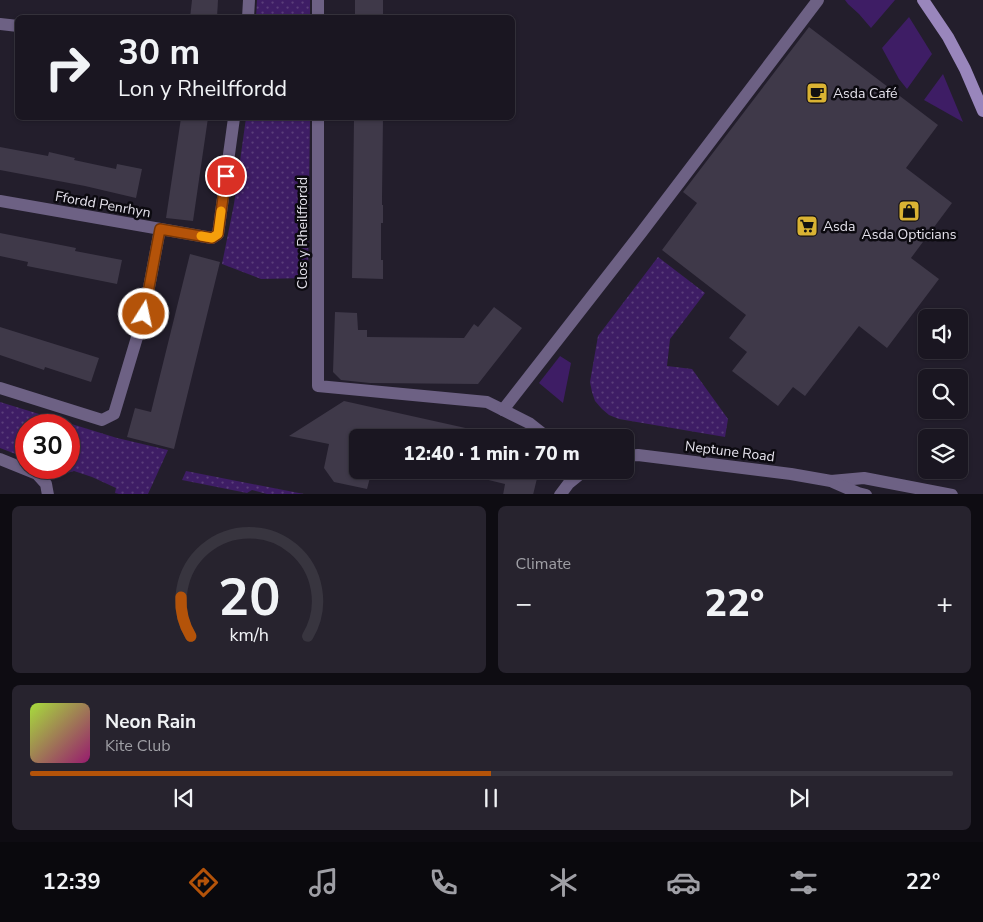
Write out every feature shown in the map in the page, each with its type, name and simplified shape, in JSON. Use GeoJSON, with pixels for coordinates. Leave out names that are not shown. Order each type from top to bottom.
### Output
{"type":"FeatureCollection","features":[{"type":"Feature","properties":{"kind":"street"},"geometry":{"type":"LineString","coordinates":[[248,15],[249,0]]}},
{"type":"Feature","properties":{"kind":"street"},"geometry":{"type":"LineString","coordinates":[[318,0],[318,15]]}},
{"type":"Feature","properties":{"kind":"street"},"geometry":{"type":"LineString","coordinates":[[537,429],[529,422],[503,410],[641,233],[818,0]]}},
{"type":"Feature","properties":{"kind":"street"},"geometry":{"type":"LineString","coordinates":[[923,0],[948,37],[965,69],[983,111]]}},
{"type":"Feature","properties":{"kind":"street"},"geometry":{"type":"LineString","coordinates":[[0,24],[15,26]]}},
{"type":"Feature","properties":{"kind":"street"},"geometry":{"type":"LineString","coordinates":[[160,229],[212,238],[218,234],[234,120]]}},
{"type":"Feature","properties":{"kind":"street","name":"Clos y Rheilffordd"},"geometry":{"type":"LineString","coordinates":[[318,120],[318,386],[486,402],[503,410]]}},
{"type":"Feature","properties":{"kind":"street","name":"Ffordd Penrhyn"},"geometry":{"type":"LineString","coordinates":[[0,201],[160,229],[144,314],[114,414],[102,420],[0,388]]}},
{"type":"Feature","properties":{"kind":"street","name":"Neptune Road"},"geometry":{"type":"LineString","coordinates":[[634,455],[791,474],[831,481],[858,493],[866,494]]}},
{"type":"Feature","properties":{"kind":"street"},"geometry":{"type":"LineString","coordinates":[[0,459],[37,474],[46,484],[48,494]]}},
{"type":"Feature","properties":{"kind":"street","name":"Neptune Road"},"geometry":{"type":"LineString","coordinates":[[831,481],[864,478],[952,494]]}},
{"type":"Feature","properties":{"kind":"street"},"geometry":{"type":"LineString","coordinates":[[560,494],[573,479]]}},
{"type":"Feature","properties":{"kind":"shaded area"},"geometry":{"type":"Polygon","coordinates":[[[257,0],[310,0],[310,15],[256,15],[257,0]]]}},
{"type":"Feature","properties":{"kind":"shaded area"},"geometry":{"type":"Polygon","coordinates":[[[845,0],[895,0],[871,28],[845,0]]]}},
{"type":"Feature","properties":{"kind":"shaded area"},"geometry":{"type":"Polygon","coordinates":[[[909,17],[932,54],[907,89],[899,79],[882,48],[909,17]]]}},
{"type":"Feature","properties":{"kind":"shaded area"},"geometry":{"type":"Polygon","coordinates":[[[943,74],[963,122],[924,100],[943,74]]]}},
{"type":"Feature","properties":{"kind":"shaded area"},"geometry":{"type":"Polygon","coordinates":[[[246,120],[310,120],[308,278],[261,279],[222,264],[234,204],[246,120]]]}},
{"type":"Feature","properties":{"kind":"shaded area"},"geometry":{"type":"Polygon","coordinates":[[[658,257],[705,293],[670,339],[667,366],[692,369],[728,419],[725,437],[619,419],[609,415],[595,401],[590,382],[598,336],[658,257]]]}},
{"type":"Feature","properties":{"kind":"shaded area"},"geometry":{"type":"Polygon","coordinates":[[[560,356],[571,363],[563,403],[539,383],[560,356]]]}},
{"type":"Feature","properties":{"kind":"shaded area"},"geometry":{"type":"Polygon","coordinates":[[[0,402],[39,414],[15,414],[15,454],[0,448],[0,402]]]}},
{"type":"Feature","properties":{"kind":"shaded area"},"geometry":{"type":"Polygon","coordinates":[[[80,427],[117,438],[168,450],[148,494],[115,493],[116,488],[80,473],[80,427]]]}},
{"type":"Feature","properties":{"kind":"shaded area"},"geometry":{"type":"Polygon","coordinates":[[[186,471],[304,494],[267,494],[252,490],[247,493],[182,480],[186,471]]]}},
{"type":"Feature","properties":{"kind":"building"},"geometry":{"type":"Polygon","coordinates":[[[192,0],[218,0],[217,15],[190,15],[192,0]]]}},
{"type":"Feature","properties":{"kind":"building"},"geometry":{"type":"Polygon","coordinates":[[[355,0],[383,0],[383,15],[355,15],[355,0]]]}},
{"type":"Feature","properties":{"kind":"building","name":"Asda"},"geometry":{"type":"Polygon","coordinates":[[[809,27],[938,125],[906,168],[952,203],[911,258],[939,279],[887,348],[859,326],[805,396],[793,387],[778,406],[732,371],[747,352],[729,338],[746,315],[662,250],[697,203],[683,192],[809,27]]]}},
{"type":"Feature","properties":{"kind":"building"},"geometry":{"type":"Polygon","coordinates":[[[181,120],[208,120],[193,221],[166,218],[181,120]]]}},
{"type":"Feature","properties":{"kind":"building"},"geometry":{"type":"Polygon","coordinates":[[[354,120],[383,120],[381,260],[383,260],[383,279],[352,278],[354,120]]]}},
{"type":"Feature","properties":{"kind":"building"},"geometry":{"type":"Polygon","coordinates":[[[0,147],[48,156],[49,152],[75,158],[74,160],[116,169],[117,164],[142,169],[136,198],[0,170],[0,147]]]}},
{"type":"Feature","properties":{"kind":"building"},"geometry":{"type":"Polygon","coordinates":[[[0,233],[76,248],[75,251],[122,260],[117,284],[27,266],[28,262],[0,256],[0,233]]]}},
{"type":"Feature","properties":{"kind":"building"},"geometry":{"type":"Polygon","coordinates":[[[190,254],[220,262],[174,449],[127,437],[135,408],[151,412],[190,254]]]}},
{"type":"Feature","properties":{"kind":"building"},"geometry":{"type":"Polygon","coordinates":[[[494,307],[522,328],[478,384],[370,383],[341,380],[333,372],[335,312],[357,313],[358,330],[367,330],[367,337],[464,338],[474,324],[478,327],[494,307]]]}},
{"type":"Feature","properties":{"kind":"building"},"geometry":{"type":"Polygon","coordinates":[[[0,327],[99,358],[91,382],[45,367],[44,370],[0,355],[0,327]]]}},
{"type":"Feature","properties":{"kind":"building"},"geometry":{"type":"Polygon","coordinates":[[[344,401],[470,429],[349,429],[349,479],[370,479],[367,489],[334,482],[324,468],[329,444],[289,436],[344,401]]]}},
{"type":"Feature","properties":{"kind":"building"},"geometry":{"type":"Polygon","coordinates":[[[484,479],[537,479],[533,494],[503,494],[505,484],[484,479]]]}},
{"type":"Feature","properties":{"kind":"slow traffic"},"geometry":{"type":"LineString","coordinates":[[201,236],[212,238],[218,234],[221,211]]}},
{"type":"Feature","properties":{"kind":"place","name":"Asda Café"},"geometry":{"type":"Point","coordinates":[817,93]}},
{"type":"Feature","properties":{"kind":"place","name":"Asda Opticians"},"geometry":{"type":"Point","coordinates":[909,211]}},
{"type":"Feature","properties":{"kind":"place","name":"Asda"},"geometry":{"type":"Point","coordinates":[807,226]}},
{"type":"Feature","properties":{"kind":"route"},"geometry":{"type":"LineString","coordinates":[[144,314],[160,229],[212,238],[218,234],[226,176]]}}]}
